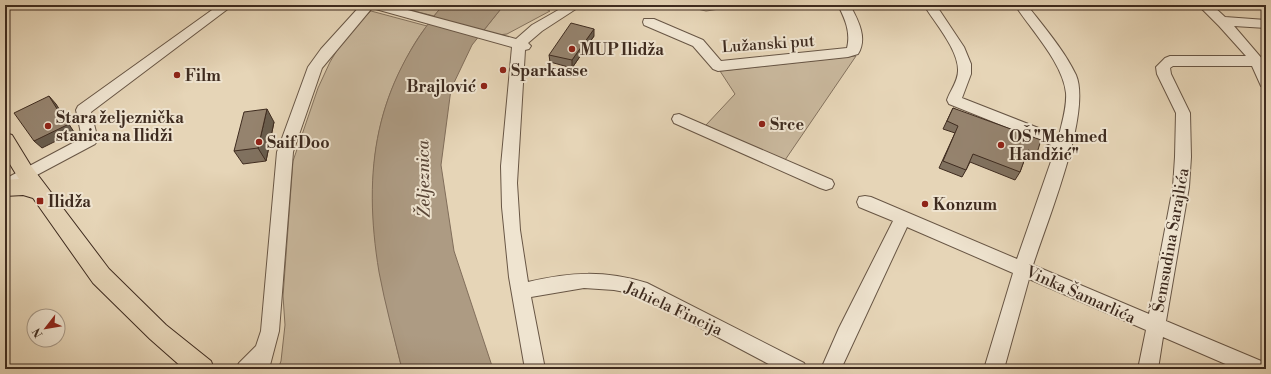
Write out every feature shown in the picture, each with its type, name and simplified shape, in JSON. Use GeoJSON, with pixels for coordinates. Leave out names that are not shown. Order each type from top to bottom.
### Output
{"type":"FeatureCollection","features":[{"type":"Feature","properties":{"kind":"main road"},"geometry":{"type":"LineString","coordinates":[[5,140],[40,193],[101,276],[198,368]]}},
{"type":"Feature","properties":{"kind":"main road"},"geometry":{"type":"LineString","coordinates":[[5,187],[31,188],[40,193]]}},
{"type":"Feature","properties":{"kind":"street"},"geometry":{"type":"LineString","coordinates":[[5,187],[90,140],[83,110],[228,5]]}},
{"type":"Feature","properties":{"kind":"street"},"geometry":{"type":"LineString","coordinates":[[246,369],[261,360],[270,331],[285,152],[315,67],[331,46],[373,5],[492,38],[521,49]]}},
{"type":"Feature","properties":{"kind":"street"},"geometry":{"type":"LineString","coordinates":[[535,369],[521,292],[511,218],[509,182],[521,49],[536,28],[576,5]]}},
{"type":"Feature","properties":{"kind":"street","name":"Lužanski put"},"geometry":{"type":"LineString","coordinates":[[649,22],[698,43],[718,66],[843,55],[853,51],[856,42],[854,26],[844,5]]}},
{"type":"Feature","properties":{"kind":"street"},"geometry":{"type":"LineString","coordinates":[[930,5],[958,50],[965,66],[964,74],[954,100],[1065,144]]}},
{"type":"Feature","properties":{"kind":"street"},"geometry":{"type":"LineString","coordinates":[[994,369],[1023,268],[1065,144],[1073,104],[1073,93],[1069,76],[1058,56],[1021,5]]}},
{"type":"Feature","properties":{"kind":"street"},"geometry":{"type":"LineString","coordinates":[[1204,5],[1222,21],[1257,61],[1265,80]]}},
{"type":"Feature","properties":{"kind":"street"},"geometry":{"type":"LineString","coordinates":[[1222,21],[1266,24]]}},
{"type":"Feature","properties":{"kind":"street","name":"Šemsudina Sarajlića"},"geometry":{"type":"LineString","coordinates":[[1148,369],[1181,187],[1184,157],[1183,113],[1164,74],[1163,67],[1170,61],[1257,61]]}},
{"type":"Feature","properties":{"kind":"street"},"geometry":{"type":"LineString","coordinates":[[679,119],[826,184]]}},
{"type":"Feature","properties":{"kind":"street","name":"Vinka Šamarlića"},"geometry":{"type":"LineString","coordinates":[[865,202],[1259,369]]}},
{"type":"Feature","properties":{"kind":"street"},"geometry":{"type":"LineString","coordinates":[[831,369],[846,334],[903,218]]}},
{"type":"Feature","properties":{"kind":"street","name":"Jahiela Fincija"},"geometry":{"type":"LineString","coordinates":[[521,292],[574,280],[592,279],[626,283],[647,291],[797,369]]}},
{"type":"Feature","properties":{"kind":"shaded area"},"geometry":{"type":"Polygon","coordinates":[[[391,5],[443,5],[434,16],[391,5]]]}},
{"type":"Feature","properties":{"kind":"shaded area"},"geometry":{"type":"Polygon","coordinates":[[[504,5],[538,5],[550,11],[507,34],[498,35],[484,30],[504,5]]]}},
{"type":"Feature","properties":{"kind":"shaded area"},"geometry":{"type":"Polygon","coordinates":[[[680,5],[746,5],[706,11],[680,5]]]}},
{"type":"Feature","properties":{"kind":"shaded area"},"geometry":{"type":"Polygon","coordinates":[[[371,11],[427,26],[408,55],[387,102],[377,140],[373,178],[374,216],[378,254],[384,292],[402,369],[278,369],[281,361],[285,325],[283,296],[293,161],[318,88],[330,62],[346,35],[371,11]]]}},
{"type":"Feature","properties":{"kind":"shaded area"},"geometry":{"type":"Polygon","coordinates":[[[856,56],[783,163],[706,125],[735,94],[720,71],[856,56]]]}},
{"type":"Feature","properties":{"kind":"water","name":"Željeznica"},"geometry":{"type":"Polygon","coordinates":[[[443,5],[504,5],[472,45],[451,89],[441,165],[454,251],[493,369],[402,369],[379,272],[374,234],[372,198],[374,164],[379,130],[388,98],[402,66],[420,36],[443,5]]]}},
{"type":"Feature","properties":{"kind":"building","name":"MUP Ilidža"},"geometry":{"type":"Polygon","coordinates":[[[571,23],[594,29],[572,60],[549,55],[571,23]]]}},
{"type":"Feature","properties":{"kind":"building","name":"Stara željeznička stanica na Ilidži"},"geometry":{"type":"Polygon","coordinates":[[[49,96],[67,125],[34,141],[14,113],[49,96]]]}},
{"type":"Feature","properties":{"kind":"building","name":"OŠ \"Mehmed Handžić\""},"geometry":{"type":"Polygon","coordinates":[[[953,108],[1041,140],[1037,153],[1028,150],[1020,172],[973,154],[966,170],[943,161],[958,126],[947,121],[953,108]]]}},
{"type":"Feature","properties":{"kind":"building"},"geometry":{"type":"Polygon","coordinates":[[[267,109],[258,148],[234,151],[244,112],[267,109]]]}},
{"type":"Feature","properties":{"kind":"place","name":"MUP Ilidža"},"geometry":{"type":"Point","coordinates":[572,49]}},
{"type":"Feature","properties":{"kind":"place","name":"Sparkasse"},"geometry":{"type":"Point","coordinates":[503,70]}},
{"type":"Feature","properties":{"kind":"place","name":"Film"},"geometry":{"type":"Point","coordinates":[177,75]}},
{"type":"Feature","properties":{"kind":"place","name":"Brajlović"},"geometry":{"type":"Point","coordinates":[484,86]}},
{"type":"Feature","properties":{"kind":"place","name":"Srce"},"geometry":{"type":"Point","coordinates":[762,124]}},
{"type":"Feature","properties":{"kind":"place","name":"Stara željeznička stanica na Ilidži"},"geometry":{"type":"Point","coordinates":[48,126]}},
{"type":"Feature","properties":{"kind":"place","name":"Saif Doo"},"geometry":{"type":"Point","coordinates":[259,142]}},
{"type":"Feature","properties":{"kind":"place","name":"OŠ \"Mehmed Handžić\""},"geometry":{"type":"Point","coordinates":[1001,145]}},
{"type":"Feature","properties":{"kind":"place","name":"Ilidža"},"geometry":{"type":"Point","coordinates":[40,201]}},
{"type":"Feature","properties":{"kind":"place","name":"Konzum"},"geometry":{"type":"Point","coordinates":[925,204]}}]}
